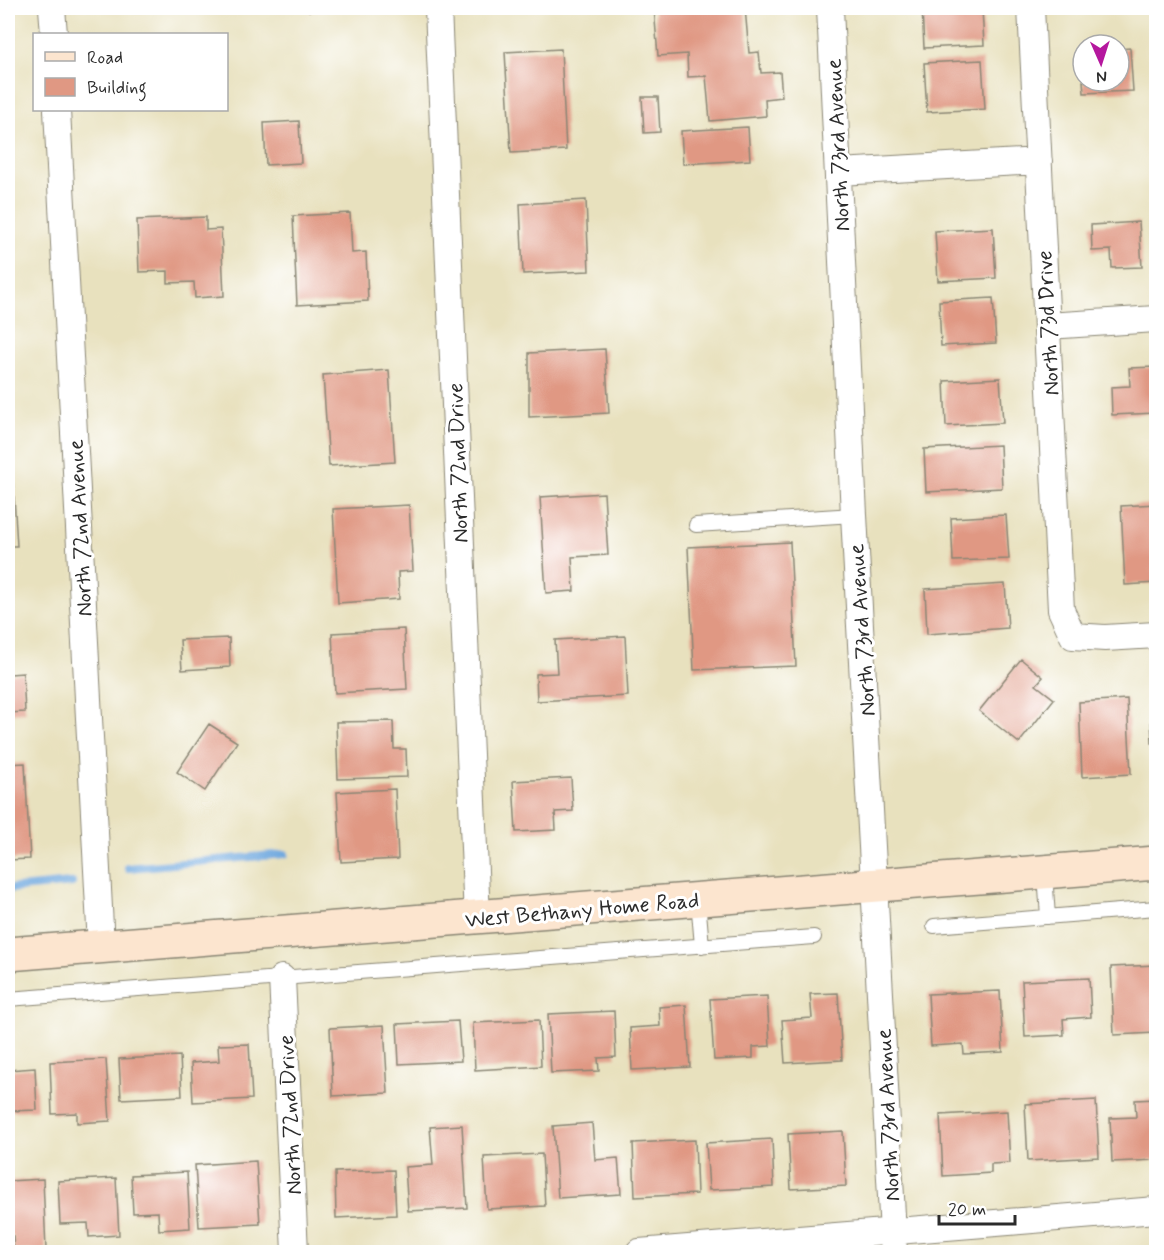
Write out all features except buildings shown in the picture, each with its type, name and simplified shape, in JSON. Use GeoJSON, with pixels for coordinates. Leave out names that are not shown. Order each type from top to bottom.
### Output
{"type":"FeatureCollection","features":[{"type":"Feature","properties":{"kind":"main road","name":"West Bethany Home Road"},"geometry":{"type":"LineString","coordinates":[[8,954],[1156,863]]}},
{"type":"Feature","properties":{"kind":"street"},"geometry":{"type":"LineString","coordinates":[[52,8],[54,33]]}},
{"type":"Feature","properties":{"kind":"street","name":"North 72nd Drive"},"geometry":{"type":"LineString","coordinates":[[438,8],[477,918]]}},
{"type":"Feature","properties":{"kind":"street","name":"North 73rd Avenue"},"geometry":{"type":"LineString","coordinates":[[830,8],[854,515],[894,1242]]}},
{"type":"Feature","properties":{"kind":"street","name":"North 73d Drive"},"geometry":{"type":"LineString","coordinates":[[1031,8],[1061,610],[1073,636],[1105,638],[1156,635]]}},
{"type":"Feature","properties":{"kind":"street","name":"North 72nd Avenue"},"geometry":{"type":"LineString","coordinates":[[57,111],[101,946]]}},
{"type":"Feature","properties":{"kind":"street"},"geometry":{"type":"LineString","coordinates":[[839,172],[1039,160]]}},
{"type":"Feature","properties":{"kind":"street"},"geometry":{"type":"LineString","coordinates":[[1047,326],[1156,319]]}},
{"type":"Feature","properties":{"kind":"street","name":"North 72nd Drive"},"geometry":{"type":"LineString","coordinates":[[282,978],[295,1252]]}},
{"type":"Feature","properties":{"kind":"street"},"geometry":{"type":"LineString","coordinates":[[639,1252],[894,1242],[1156,1210]]}},
{"type":"Feature","properties":{"kind":"lane"},"geometry":{"type":"LineString","coordinates":[[696,525],[854,515]]}},
{"type":"Feature","properties":{"kind":"lane"},"geometry":{"type":"LineString","coordinates":[[1045,873],[1048,917]]}},
{"type":"Feature","properties":{"kind":"lane"},"geometry":{"type":"LineString","coordinates":[[698,900],[702,946]]}},
{"type":"Feature","properties":{"kind":"lane"},"geometry":{"type":"LineString","coordinates":[[934,926],[1156,908]]}},
{"type":"Feature","properties":{"kind":"lane","name":"West Bethany Home Road"},"geometry":{"type":"LineString","coordinates":[[8,999],[814,937]]}},
{"type":"Feature","properties":{"kind":"waterway"},"geometry":{"type":"LineString","coordinates":[[128,868],[285,854]]}},
{"type":"Feature","properties":{"kind":"waterway"},"geometry":{"type":"LineString","coordinates":[[8,889],[72,883]]}}]}
